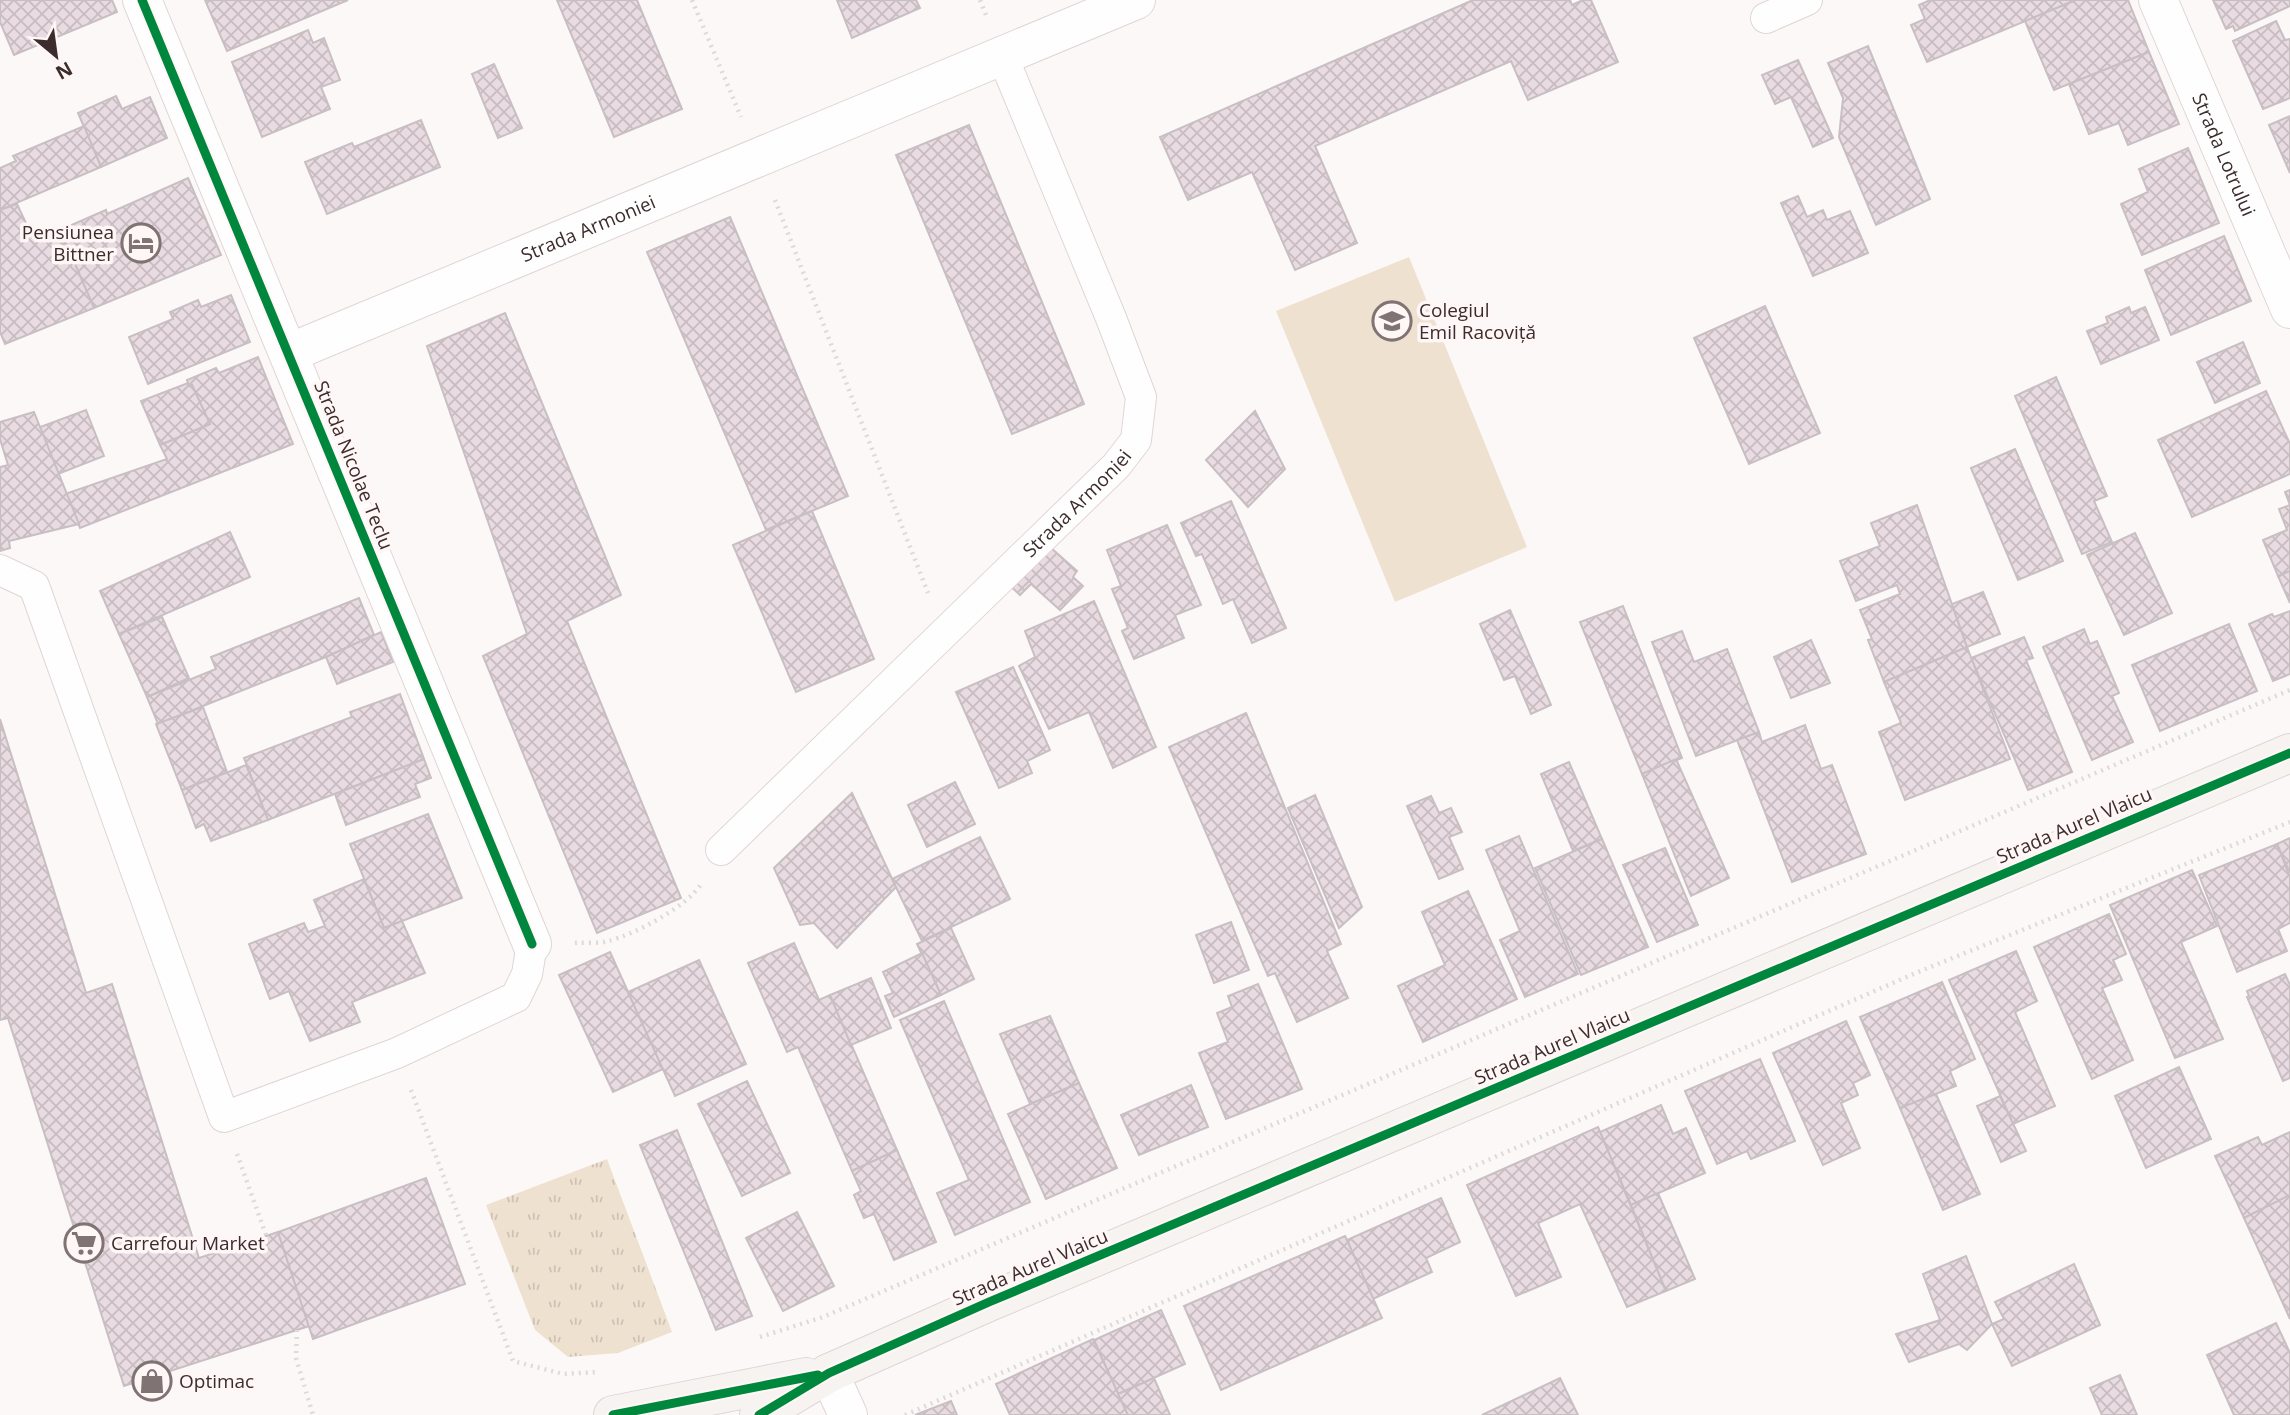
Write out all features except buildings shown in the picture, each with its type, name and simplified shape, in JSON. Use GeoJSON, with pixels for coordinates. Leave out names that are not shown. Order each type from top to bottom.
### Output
{"type":"FeatureCollection","features":[{"type":"Feature","properties":{"kind":"main road","name":"Strada Aurel Vlaicu"},"geometry":{"type":"LineString","coordinates":[[760,1415],[829,1373],[1015,1292],[2290,753]]}},
{"type":"Feature","properties":{"kind":"main road","name":"Strada Aurel Vlaicu"},"geometry":{"type":"LineString","coordinates":[[613,1415],[829,1373]]}},
{"type":"Feature","properties":{"kind":"street","name":"Strada Nicolae Teclu"},"geometry":{"type":"LineString","coordinates":[[142,0],[532,944]]}},
{"type":"Feature","properties":{"kind":"street","name":"Strada Armoniei"},"geometry":{"type":"LineString","coordinates":[[289,353],[1136,0]]}},
{"type":"Feature","properties":{"kind":"street","name":"Strada Lotrului"},"geometry":{"type":"LineString","coordinates":[[2158,0],[2290,309]]}},
{"type":"Feature","properties":{"kind":"street"},"geometry":{"type":"LineString","coordinates":[[829,1373],[848,1415]]}},
{"type":"Feature","properties":{"kind":"lane"},"geometry":{"type":"LineString","coordinates":[[1766,19],[1807,0]]}},
{"type":"Feature","properties":{"kind":"lane","name":"Strada Armoniei"},"geometry":{"type":"LineString","coordinates":[[721,850],[1116,466],[1136,440],[1141,397],[1111,317],[1002,55]]}},
{"type":"Feature","properties":{"kind":"lane"},"geometry":{"type":"LineString","coordinates":[[0,570],[34,586],[224,1117],[397,1053],[516,997],[527,974],[532,944]]}},
{"type":"Feature","properties":{"kind":"path"},"geometry":{"type":"LineString","coordinates":[[692,0],[758,157],[944,632]]}},
{"type":"Feature","properties":{"kind":"path"},"geometry":{"type":"LineString","coordinates":[[759,1338],[835,1312],[2290,690]]}},
{"type":"Feature","properties":{"kind":"path"},"geometry":{"type":"LineString","coordinates":[[905,1415],[1918,972],[2290,822]]}},
{"type":"Feature","properties":{"kind":"path"},"geometry":{"type":"LineString","coordinates":[[532,944],[608,942],[656,921],[695,894],[721,850]]}},
{"type":"Feature","properties":{"kind":"path"},"geometry":{"type":"LineString","coordinates":[[397,1053],[513,1361],[563,1374],[600,1371]]}},
{"type":"Feature","properties":{"kind":"path"},"geometry":{"type":"LineString","coordinates":[[224,1117],[266,1236]]}},
{"type":"Feature","properties":{"kind":"path"},"geometry":{"type":"LineString","coordinates":[[297,1330],[296,1358],[313,1415]]}},
{"type":"Feature","properties":{"kind":"green space"},"geometry":{"type":"Polygon","coordinates":[[[1409,257],[1527,547],[1395,602],[1276,311],[1409,257]]]}},
{"type":"Feature","properties":{"kind":"green space"},"geometry":{"type":"Polygon","coordinates":[[[607,1159],[672,1332],[618,1353],[568,1357],[535,1330],[486,1205],[607,1159]]]}},
{"type":"Feature","properties":{"kind":"cycle path"},"geometry":{"type":"LineString","coordinates":[[142,0],[532,944]]}},
{"type":"Feature","properties":{"kind":"cycle path"},"geometry":{"type":"LineString","coordinates":[[759,1415],[829,1373],[989,1302],[2290,753]]}},
{"type":"Feature","properties":{"kind":"cycle path"},"geometry":{"type":"LineString","coordinates":[[613,1415],[818,1375]]}},
{"type":"Feature","properties":{"kind":"place","name":"Pensiunea Bittner"},"geometry":{"type":"Point","coordinates":[141,243]}},
{"type":"Feature","properties":{"kind":"place","name":"Colegiul Emil Racoviță"},"geometry":{"type":"Point","coordinates":[1392,321]}},
{"type":"Feature","properties":{"kind":"place","name":"Carrefour Market"},"geometry":{"type":"Point","coordinates":[84,1243]}},
{"type":"Feature","properties":{"kind":"place","name":"Optimac"},"geometry":{"type":"Point","coordinates":[152,1381]}}]}
